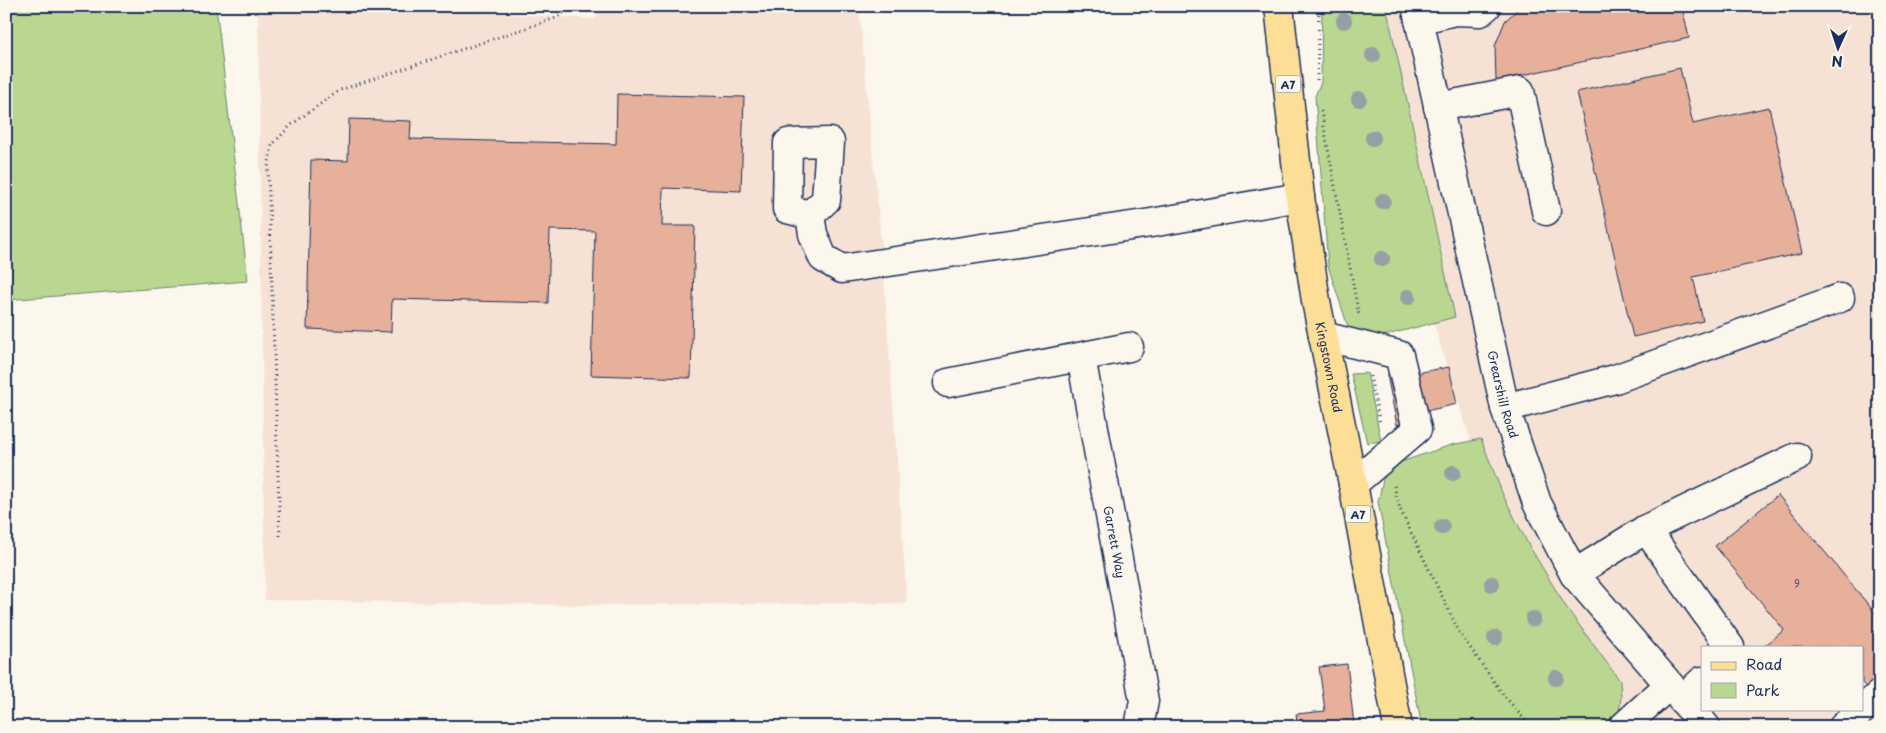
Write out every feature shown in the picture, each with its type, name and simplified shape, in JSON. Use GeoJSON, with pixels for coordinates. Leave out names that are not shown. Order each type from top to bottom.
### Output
{"type":"FeatureCollection","features":[{"type":"Feature","properties":{"kind":"main road","name":"Kingstown Road"},"geometry":{"type":"LineString","coordinates":[[1279,6],[1300,197],[1323,336],[1353,484],[1398,727]]}},
{"type":"Feature","properties":{"kind":"street"},"geometry":{"type":"LineString","coordinates":[[1417,13],[1480,12],[1488,6]]}},
{"type":"Feature","properties":{"kind":"street","name":"Grearshill Road"},"geometry":{"type":"LineString","coordinates":[[1417,13],[1505,408],[1537,504],[1574,574],[1706,727]]}},
{"type":"Feature","properties":{"kind":"street"},"geometry":{"type":"LineString","coordinates":[[1438,107],[1520,91],[1546,211]]}},
{"type":"Feature","properties":{"kind":"street"},"geometry":{"type":"LineString","coordinates":[[810,214],[813,234],[823,258],[842,269],[1151,223],[1300,197]]}},
{"type":"Feature","properties":{"kind":"street"},"geometry":{"type":"LineString","coordinates":[[1505,408],[1615,379],[1840,298]]}},
{"type":"Feature","properties":{"kind":"street"},"geometry":{"type":"LineString","coordinates":[[1323,336],[1399,355],[1417,429],[1353,484]]}},
{"type":"Feature","properties":{"kind":"street"},"geometry":{"type":"LineString","coordinates":[[948,383],[1129,347]]}},
{"type":"Feature","properties":{"kind":"street","name":"Garrett Way"},"geometry":{"type":"LineString","coordinates":[[1081,357],[1144,701],[1139,727]]}},
{"type":"Feature","properties":{"kind":"street"},"geometry":{"type":"LineString","coordinates":[[1574,574],[1646,530],[1797,457]]}},
{"type":"Feature","properties":{"kind":"street"},"geometry":{"type":"LineString","coordinates":[[1646,530],[1729,646]]}},
{"type":"Feature","properties":{"kind":"street"},"geometry":{"type":"LineString","coordinates":[[1623,727],[1675,692],[1701,681]]}},
{"type":"Feature","properties":{"kind":"street"},"geometry":{"type":"LineString","coordinates":[[1864,708],[1880,694]]}},
{"type":"Feature","properties":{"kind":"street"},"geometry":{"type":"LineString","coordinates":[[1843,727],[1862,710]]}},
{"type":"Feature","properties":{"kind":"path"},"geometry":{"type":"LineString","coordinates":[[280,536],[268,168],[272,145],[290,125],[340,90],[556,18],[574,6]]}},
{"type":"Feature","properties":{"kind":"shaded area"},"geometry":{"type":"Polygon","coordinates":[[[258,6],[473,6],[474,12],[595,19],[601,6],[859,6],[883,263],[907,603],[581,605],[265,600],[258,6]]]}},
{"type":"Feature","properties":{"kind":"shaded area"},"geometry":{"type":"Polygon","coordinates":[[[1347,6],[1880,6],[1880,727],[1618,727],[1488,495],[1400,218],[1347,6]]]}},
{"type":"Feature","properties":{"kind":"green space"},"geometry":{"type":"Polygon","coordinates":[[[6,6],[216,6],[248,281],[6,300],[6,6]]]}},
{"type":"Feature","properties":{"kind":"green space"},"geometry":{"type":"Polygon","coordinates":[[[1322,6],[1386,6],[1455,317],[1387,335],[1352,339],[1328,266],[1315,96],[1321,82],[1322,6]]]}},
{"type":"Feature","properties":{"kind":"green space"},"geometry":{"type":"Polygon","coordinates":[[[1367,373],[1381,441],[1367,443],[1351,374],[1367,373]]]}},
{"type":"Feature","properties":{"kind":"green space"},"geometry":{"type":"Polygon","coordinates":[[[1481,439],[1503,495],[1528,544],[1566,607],[1620,681],[1621,698],[1619,712],[1601,727],[1422,727],[1378,502],[1386,467],[1451,445],[1481,439]]]}},
{"type":"Feature","properties":{"kind":"building"},"geometry":{"type":"Polygon","coordinates":[[[1521,6],[1682,6],[1689,38],[1496,81],[1495,46],[1505,21],[1521,6]]]}},
{"type":"Feature","properties":{"kind":"building"},"geometry":{"type":"Polygon","coordinates":[[[1680,68],[1693,124],[1769,107],[1802,253],[1693,277],[1703,321],[1633,337],[1577,92],[1680,68]]]}},
{"type":"Feature","properties":{"kind":"building"},"geometry":{"type":"Polygon","coordinates":[[[617,94],[744,97],[741,191],[663,188],[662,226],[695,226],[691,378],[591,375],[595,231],[550,230],[548,303],[392,299],[391,332],[307,329],[311,160],[348,161],[349,119],[411,121],[410,139],[616,144],[617,94]]]}},
{"type":"Feature","properties":{"kind":"building"},"geometry":{"type":"Polygon","coordinates":[[[1449,367],[1457,404],[1426,411],[1427,419],[1397,425],[1387,375],[1416,369],[1416,373],[1449,367]]]}},
{"type":"Feature","properties":{"kind":"building"},"geometry":{"type":"Polygon","coordinates":[[[1778,495],[1880,619],[1880,677],[1867,688],[1864,685],[1864,646],[1764,646],[1784,630],[1715,546],[1778,495]]]}},
{"type":"Feature","properties":{"kind":"building"},"geometry":{"type":"Polygon","coordinates":[[[1347,664],[1354,724],[1298,727],[1296,714],[1325,711],[1319,667],[1347,664]]]}}]}
